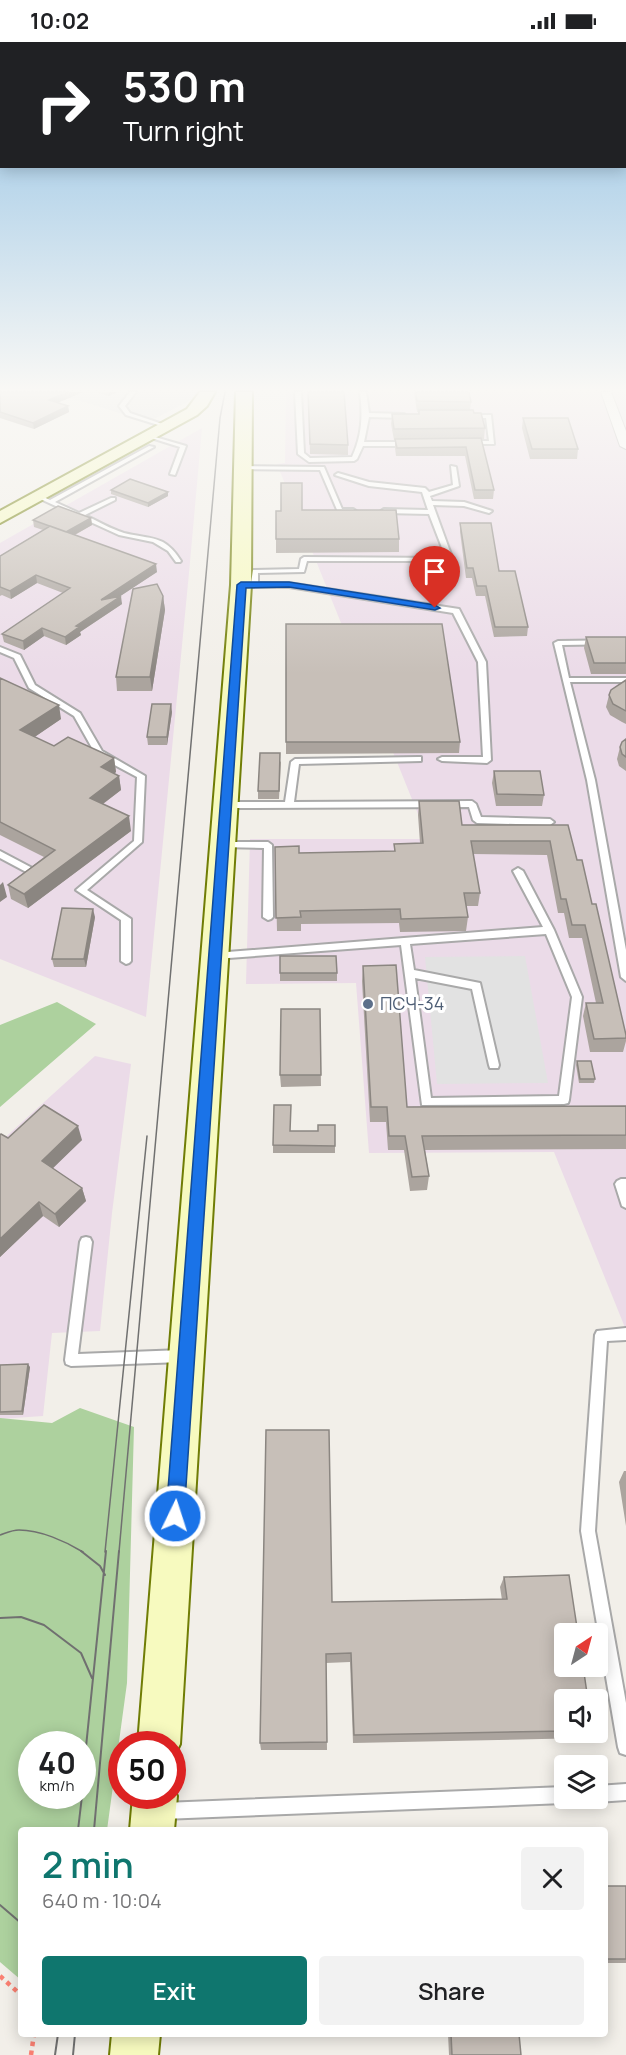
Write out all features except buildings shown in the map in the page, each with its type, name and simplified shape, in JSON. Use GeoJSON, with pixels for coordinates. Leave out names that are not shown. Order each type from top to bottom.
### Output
{"type":"FeatureCollection","features":[{"type":"Feature","properties":{"kind":"main road"},"geometry":{"type":"LineString","coordinates":[[0,518],[45,499],[69,486]]}},
{"type":"Feature","properties":{"kind":"main road"},"geometry":{"type":"LineString","coordinates":[[160,1731],[226,805],[248,585],[244,486]]}},
{"type":"Feature","properties":{"kind":"main road"},"geometry":{"type":"LineString","coordinates":[[134,2055],[136,2037]]}},
{"type":"Feature","properties":{"kind":"lane"},"geometry":{"type":"LineString","coordinates":[[330,486],[340,511],[363,511]]}},
{"type":"Feature","properties":{"kind":"lane"},"geometry":{"type":"LineString","coordinates":[[387,486],[425,490],[450,560],[304,559],[302,571],[255,571],[248,585],[289,585],[456,611],[482,662],[487,760],[442,759]]}},
{"type":"Feature","properties":{"kind":"lane"},"geometry":{"type":"LineString","coordinates":[[428,499],[456,486]]}},
{"type":"Feature","properties":{"kind":"lane"},"geometry":{"type":"LineString","coordinates":[[45,499],[121,534],[155,540],[171,550],[178,561]]}},
{"type":"Feature","properties":{"kind":"lane"},"geometry":{"type":"LineString","coordinates":[[80,515],[113,499]]}},
{"type":"Feature","properties":{"kind":"lane"},"geometry":{"type":"LineString","coordinates":[[428,499],[464,504],[489,511]]}},
{"type":"Feature","properties":{"kind":"lane"},"geometry":{"type":"LineString","coordinates":[[374,511],[432,512]]}},
{"type":"Feature","properties":{"kind":"lane"},"geometry":{"type":"LineString","coordinates":[[626,642],[558,643],[591,780],[626,977]]}},
{"type":"Feature","properties":{"kind":"lane"},"geometry":{"type":"LineString","coordinates":[[0,649],[17,657],[32,686],[77,715],[99,753],[141,776],[138,842],[81,890],[126,920],[126,961]]}},
{"type":"Feature","properties":{"kind":"lane"},"geometry":{"type":"LineString","coordinates":[[566,680],[626,680]]}},
{"type":"Feature","properties":{"kind":"lane"},"geometry":{"type":"LineString","coordinates":[[289,804],[295,762],[418,759]]}},
{"type":"Feature","properties":{"kind":"lane"},"geometry":{"type":"LineString","coordinates":[[226,805],[472,804],[477,820],[550,822]]}},
{"type":"Feature","properties":{"kind":"lane"},"geometry":{"type":"LineString","coordinates":[[223,845],[268,845],[268,917]]}},
{"type":"Feature","properties":{"kind":"lane"},"geometry":{"type":"LineString","coordinates":[[0,854],[33,872]]}},
{"type":"Feature","properties":{"kind":"lane"},"geometry":{"type":"LineString","coordinates":[[405,942],[426,1102],[564,1100],[577,997],[549,930],[518,872]]}},
{"type":"Feature","properties":{"kind":"lane"},"geometry":{"type":"LineString","coordinates":[[215,956],[549,930]]}},
{"type":"Feature","properties":{"kind":"lane"},"geometry":{"type":"LineString","coordinates":[[409,973],[476,986],[494,1065]]}},
{"type":"Feature","properties":{"kind":"lane"},"geometry":{"type":"LineString","coordinates":[[626,1184],[621,1184],[626,1203]]}},
{"type":"Feature","properties":{"kind":"lane"},"geometry":{"type":"LineString","coordinates":[[86,1242],[71,1360],[186,1355]]}},
{"type":"Feature","properties":{"kind":"lane"},"geometry":{"type":"LineString","coordinates":[[626,1334],[601,1335],[588,1530],[626,1748]]}},
{"type":"Feature","properties":{"kind":"lane"},"geometry":{"type":"LineString","coordinates":[[608,1793],[626,1792]]}},
{"type":"Feature","properties":{"kind":"lane"},"geometry":{"type":"LineString","coordinates":[[154,1812],[554,1795]]}},
{"type":"Feature","properties":{"kind":"path"},"geometry":{"type":"LineString","coordinates":[[0,1976],[18,1992]]}},
{"type":"Feature","properties":{"kind":"path"},"geometry":{"type":"LineString","coordinates":[[31,2055],[34,2037]]}},
{"type":"Feature","properties":{"kind":"shaded area"},"geometry":{"type":"Polygon","coordinates":[[[100,486],[197,486],[146,1017],[0,959],[0,543],[100,486]]]}},
{"type":"Feature","properties":{"kind":"shaded area"},"geometry":{"type":"Polygon","coordinates":[[[286,486],[626,486],[626,1330],[554,1152],[369,1153],[356,983],[246,984],[250,839],[428,839],[286,486]]]}},
{"type":"Feature","properties":{"kind":"shaded area"},"geometry":{"type":"Polygon","coordinates":[[[525,956],[548,1083],[437,1084],[425,957],[525,956]]]}},
{"type":"Feature","properties":{"kind":"shaded area"},"geometry":{"type":"Polygon","coordinates":[[[95,1056],[131,1064],[100,1331],[52,1333],[43,1416],[0,1419],[0,1142],[95,1056]]]}},
{"type":"Feature","properties":{"kind":"green space"},"geometry":{"type":"Polygon","coordinates":[[[57,1002],[96,1024],[0,1107],[0,1025],[57,1002]]]}},
{"type":"Feature","properties":{"kind":"green space"},"geometry":{"type":"Polygon","coordinates":[[[80,1408],[134,1427],[127,1683],[120,1731],[108,1731],[108,1809],[110,1809],[107,1827],[18,1827],[18,1977],[0,1962],[0,1418],[52,1423],[80,1408]]]}},
{"type":"Feature","properties":{"kind":"tram line"},"geometry":{"type":"LineString","coordinates":[[119,1552],[214,486]]}},
{"type":"Feature","properties":{"kind":"tram line"},"geometry":{"type":"LineString","coordinates":[[105,1552],[147,1136]]}},
{"type":"Feature","properties":{"kind":"tram line"},"geometry":{"type":"LineString","coordinates":[[0,1535],[16,1530],[27,1530],[60,1540],[83,1552]]}},
{"type":"Feature","properties":{"kind":"tram line"},"geometry":{"type":"LineString","coordinates":[[81,1551],[100,1566],[104,1573]]}},
{"type":"Feature","properties":{"kind":"tram line"},"geometry":{"type":"LineString","coordinates":[[104,1573],[106,1551]]}},
{"type":"Feature","properties":{"kind":"tram line"},"geometry":{"type":"LineString","coordinates":[[94,1827],[119,1551]]}},
{"type":"Feature","properties":{"kind":"tram line"},"geometry":{"type":"LineString","coordinates":[[88,1731],[104,1573]]}},
{"type":"Feature","properties":{"kind":"tram line"},"geometry":{"type":"LineString","coordinates":[[0,1618],[21,1617],[44,1625],[81,1653],[92,1678]]}},
{"type":"Feature","properties":{"kind":"tram line"},"geometry":{"type":"LineString","coordinates":[[78,1827],[80,1809]]}},
{"type":"Feature","properties":{"kind":"tram line"},"geometry":{"type":"LineString","coordinates":[[0,1905],[18,1920]]}},
{"type":"Feature","properties":{"kind":"tram line"},"geometry":{"type":"LineString","coordinates":[[55,2055],[58,2037]]}},
{"type":"Feature","properties":{"kind":"tram line"},"geometry":{"type":"LineString","coordinates":[[73,2055],[75,2037]]}},
{"type":"Feature","properties":{"kind":"place","name":"ПСЧ-34"},"geometry":{"type":"Point","coordinates":[368,1004]}},
{"type":"Feature","properties":{"kind":"route"},"geometry":{"type":"LineString","coordinates":[[175,1516],[241,585],[289,585],[435,608]]}}]}
